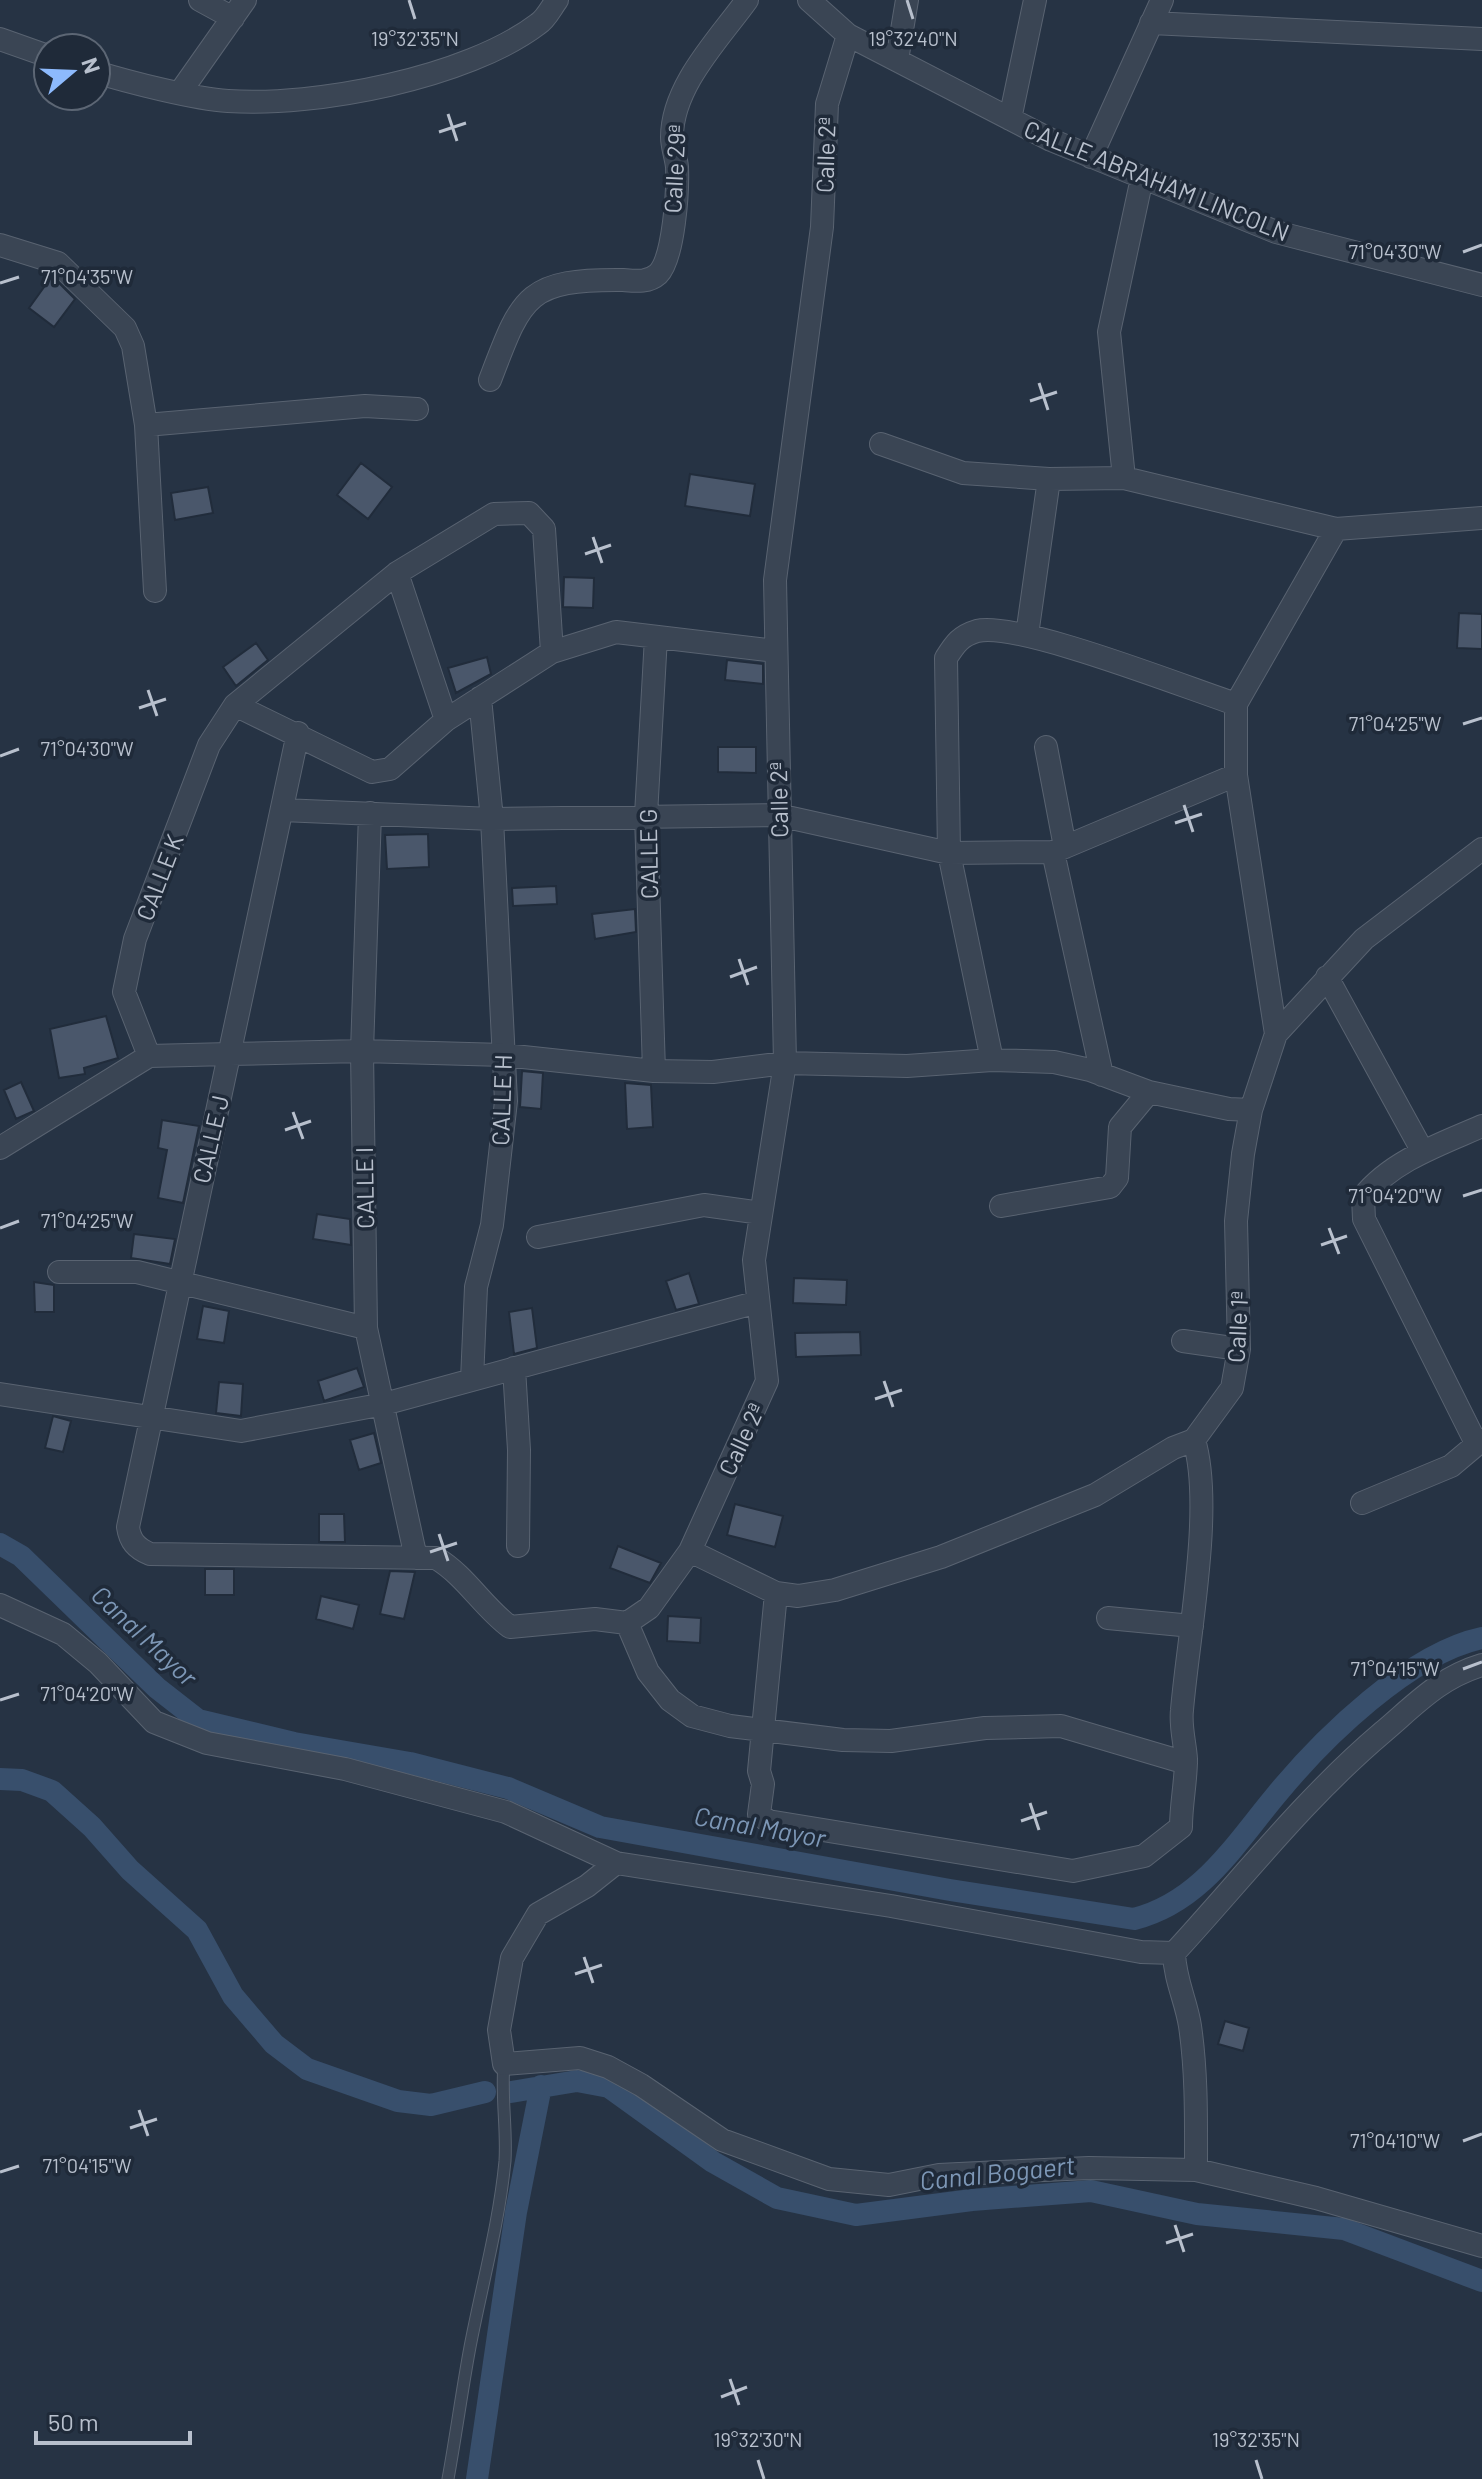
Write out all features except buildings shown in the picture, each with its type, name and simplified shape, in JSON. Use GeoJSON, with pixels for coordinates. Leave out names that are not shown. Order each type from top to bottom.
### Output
{"type":"FeatureCollection","features":[{"type":"Feature","properties":{"kind":"street"},"geometry":{"type":"LineString","coordinates":[[181,91],[239,9],[200,0]]}},
{"type":"Feature","properties":{"kind":"street"},"geometry":{"type":"LineString","coordinates":[[112,76],[227,101],[336,96],[425,77],[485,53],[540,23],[557,0]]}},
{"type":"Feature","properties":{"kind":"street","name":"Calle 29ª"},"geometry":{"type":"LineString","coordinates":[[490,380],[515,314],[531,297],[576,282],[645,281],[657,275],[665,264],[677,196],[672,136],[681,96],[747,0]]}},
{"type":"Feature","properties":{"kind":"street","name":"CALLE ABRAHAM LINCOLN"},"geometry":{"type":"LineString","coordinates":[[809,0],[848,35],[1091,157],[1276,232],[1482,285]]}},
{"type":"Feature","properties":{"kind":"street"},"geometry":{"type":"LineString","coordinates":[[897,60],[907,0]]}},
{"type":"Feature","properties":{"kind":"street"},"geometry":{"type":"LineString","coordinates":[[1010,119],[1035,0]]}},
{"type":"Feature","properties":{"kind":"street"},"geometry":{"type":"LineString","coordinates":[[1091,157],[1162,0]]}},
{"type":"Feature","properties":{"kind":"street"},"geometry":{"type":"LineString","coordinates":[[1151,23],[1482,39]]}},
{"type":"Feature","properties":{"kind":"street","name":"Calle 2ª"},"geometry":{"type":"LineString","coordinates":[[627,1623],[649,1608],[690,1551],[767,1381],[754,1260],[785,1063],[775,580],[822,227],[827,104],[848,35]]}},
{"type":"Feature","properties":{"kind":"street"},"geometry":{"type":"LineString","coordinates":[[0,39],[32,50]]}},
{"type":"Feature","properties":{"kind":"street"},"geometry":{"type":"LineString","coordinates":[[1124,478],[1109,332],[1142,178]]}},
{"type":"Feature","properties":{"kind":"street"},"geometry":{"type":"LineString","coordinates":[[0,245],[58,263],[125,328],[133,346],[146,425],[155,591]]}},
{"type":"Feature","properties":{"kind":"street"},"geometry":{"type":"LineString","coordinates":[[146,425],[365,406],[417,409]]}},
{"type":"Feature","properties":{"kind":"street"},"geometry":{"type":"LineString","coordinates":[[881,444],[963,473],[1049,479],[1124,478],[1336,529],[1482,518]]}},
{"type":"Feature","properties":{"kind":"street"},"geometry":{"type":"LineString","coordinates":[[1027,635],[1049,479]]}},
{"type":"Feature","properties":{"kind":"street","name":"CALLE K"},"geometry":{"type":"LineString","coordinates":[[149,1056],[124,992],[135,939],[209,745],[235,705],[397,573],[494,514],[529,513],[544,529],[552,652]]}},
{"type":"Feature","properties":{"kind":"street"},"geometry":{"type":"LineString","coordinates":[[1276,1034],[1236,775],[1236,704],[1336,529]]}},
{"type":"Feature","properties":{"kind":"street"},"geometry":{"type":"LineString","coordinates":[[397,573],[446,720]]}},
{"type":"Feature","properties":{"kind":"street"},"geometry":{"type":"LineString","coordinates":[[992,1060],[949,853],[946,658],[959,638],[980,630],[1027,635],[1236,704]]}},
{"type":"Feature","properties":{"kind":"street"},"geometry":{"type":"LineString","coordinates":[[235,705],[298,733],[372,772],[378,772],[395,765],[446,720],[552,652],[616,632],[776,651]]}},
{"type":"Feature","properties":{"kind":"street","name":"CALLE G"},"geometry":{"type":"LineString","coordinates":[[654,1071],[646,815],[656,637]]}},
{"type":"Feature","properties":{"kind":"street","name":"CALLE H"},"geometry":{"type":"LineString","coordinates":[[472,1380],[476,1287],[492,1225],[506,1101],[492,819],[480,698]]}},
{"type":"Feature","properties":{"kind":"street","name":"CALLE J"},"geometry":{"type":"LineString","coordinates":[[298,733],[178,1282],[128,1527],[134,1544],[150,1554],[416,1558]]}},
{"type":"Feature","properties":{"kind":"street"},"geometry":{"type":"LineString","coordinates":[[1046,747],[1059,850],[1102,1075]]}},
{"type":"Feature","properties":{"kind":"street"},"geometry":{"type":"LineString","coordinates":[[282,810],[492,819],[778,815],[949,853],[1059,850],[1236,775]]}},
{"type":"Feature","properties":{"kind":"street","name":"CALLE I"},"geometry":{"type":"LineString","coordinates":[[370,813],[362,1051],[366,1328],[416,1558]]}},
{"type":"Feature","properties":{"kind":"street","name":"Calle 1ª"},"geometry":{"type":"LineString","coordinates":[[690,1551],[776,1593],[798,1596],[835,1590],[941,1557],[1095,1495],[1173,1448],[1194,1440],[1232,1388],[1239,1349],[1236,1221],[1251,1110],[1276,1034],[1364,939],[1482,849]]}},
{"type":"Feature","properties":{"kind":"street"},"geometry":{"type":"LineString","coordinates":[[1327,977],[1423,1152]]}},
{"type":"Feature","properties":{"kind":"street"},"geometry":{"type":"LineString","coordinates":[[0,1148],[149,1056],[362,1051],[504,1055],[654,1071],[713,1072],[785,1063],[907,1066],[992,1060],[1054,1062],[1149,1092],[1229,1109],[1251,1110]]}},
{"type":"Feature","properties":{"kind":"street"},"geometry":{"type":"LineString","coordinates":[[1001,1206],[1110,1187],[1117,1178],[1120,1127],[1149,1092]]}},
{"type":"Feature","properties":{"kind":"street"},"geometry":{"type":"LineString","coordinates":[[1362,1503],[1451,1466],[1479,1441],[1364,1219],[1363,1197],[1374,1183],[1423,1152],[1482,1126]]}},
{"type":"Feature","properties":{"kind":"street"},"geometry":{"type":"LineString","coordinates":[[538,1237],[704,1205],[761,1213]]}},
{"type":"Feature","properties":{"kind":"street"},"geometry":{"type":"LineString","coordinates":[[59,1272],[137,1272],[366,1328]]}},
{"type":"Feature","properties":{"kind":"street"},"geometry":{"type":"LineString","coordinates":[[0,1394],[241,1431],[384,1404],[758,1302]]}},
{"type":"Feature","properties":{"kind":"street"},"geometry":{"type":"LineString","coordinates":[[1183,1341],[1239,1349]]}},
{"type":"Feature","properties":{"kind":"street"},"geometry":{"type":"LineString","coordinates":[[514,1368],[519,1450],[518,1546]]}},
{"type":"Feature","properties":{"kind":"street"},"geometry":{"type":"LineString","coordinates":[[776,1593],[766,1733],[759,1771],[763,1784],[759,1814],[768,1821],[1073,1871],[1144,1856],[1181,1827],[1180,1797],[1186,1763],[1181,1714],[1192,1626],[1200,1485],[1200,1459],[1194,1440]]}},
{"type":"Feature","properties":{"kind":"street"},"geometry":{"type":"LineString","coordinates":[[416,1558],[436,1558],[455,1570],[487,1610],[510,1627],[595,1619],[627,1623],[648,1672],[670,1700],[692,1716],[766,1733],[891,1741],[985,1728],[1061,1726],[1186,1763]]}},
{"type":"Feature","properties":{"kind":"street"},"geometry":{"type":"LineString","coordinates":[[0,1605],[63,1634],[98,1663],[154,1722],[207,1743],[345,1769],[506,1812],[616,1863],[891,1906],[1141,1952],[1174,1953]]}},
{"type":"Feature","properties":{"kind":"street"},"geometry":{"type":"LineString","coordinates":[[1108,1618],[1192,1626]]}},
{"type":"Feature","properties":{"kind":"street"},"geometry":{"type":"LineString","coordinates":[[1196,2170],[1196,2075],[1189,2021],[1175,1980],[1174,1953],[1340,1768],[1420,1696],[1454,1674],[1482,1665]]}},
{"type":"Feature","properties":{"kind":"street"},"geometry":{"type":"LineString","coordinates":[[616,1863],[587,1886],[538,1914],[512,1958],[499,2030],[504,2064],[580,2058],[608,2067],[641,2085],[722,2140],[829,2179],[889,2185],[939,2175],[1015,2171],[1089,2168],[1196,2170],[1316,2198],[1482,2246]]}},
{"type":"Feature","properties":{"kind":"lane"},"geometry":{"type":"LineString","coordinates":[[448,2479],[470,2346],[490,2267],[505,2160],[506,2126],[501,2102],[504,2064]]}},
{"type":"Feature","properties":{"kind":"waterway","name":"Canal Mayor"},"geometry":{"type":"LineString","coordinates":[[0,1544],[21,1556],[157,1688],[198,1720],[294,1743],[410,1763],[508,1788],[600,1827],[950,1890],[1134,1919],[1158,1911],[1198,1885],[1231,1851],[1318,1748],[1370,1701],[1426,1661],[1482,1638]]}},
{"type":"Feature","properties":{"kind":"waterway"},"geometry":{"type":"LineString","coordinates":[[0,1779],[22,1780],[52,1791],[92,1827],[130,1870],[197,1930],[233,1996],[274,2044],[307,2069],[398,2101],[431,2105],[485,2092]]}},
{"type":"Feature","properties":{"kind":"waterway","name":"Canal Bogaert"},"geometry":{"type":"LineString","coordinates":[[511,2092],[577,2081],[609,2087],[713,2162],[777,2198],[856,2215],[972,2200],[1091,2191],[1197,2214],[1344,2229],[1482,2281]]}},
{"type":"Feature","properties":{"kind":"waterway"},"geometry":{"type":"LineString","coordinates":[[477,2479],[516,2212],[541,2086]]}}]}
